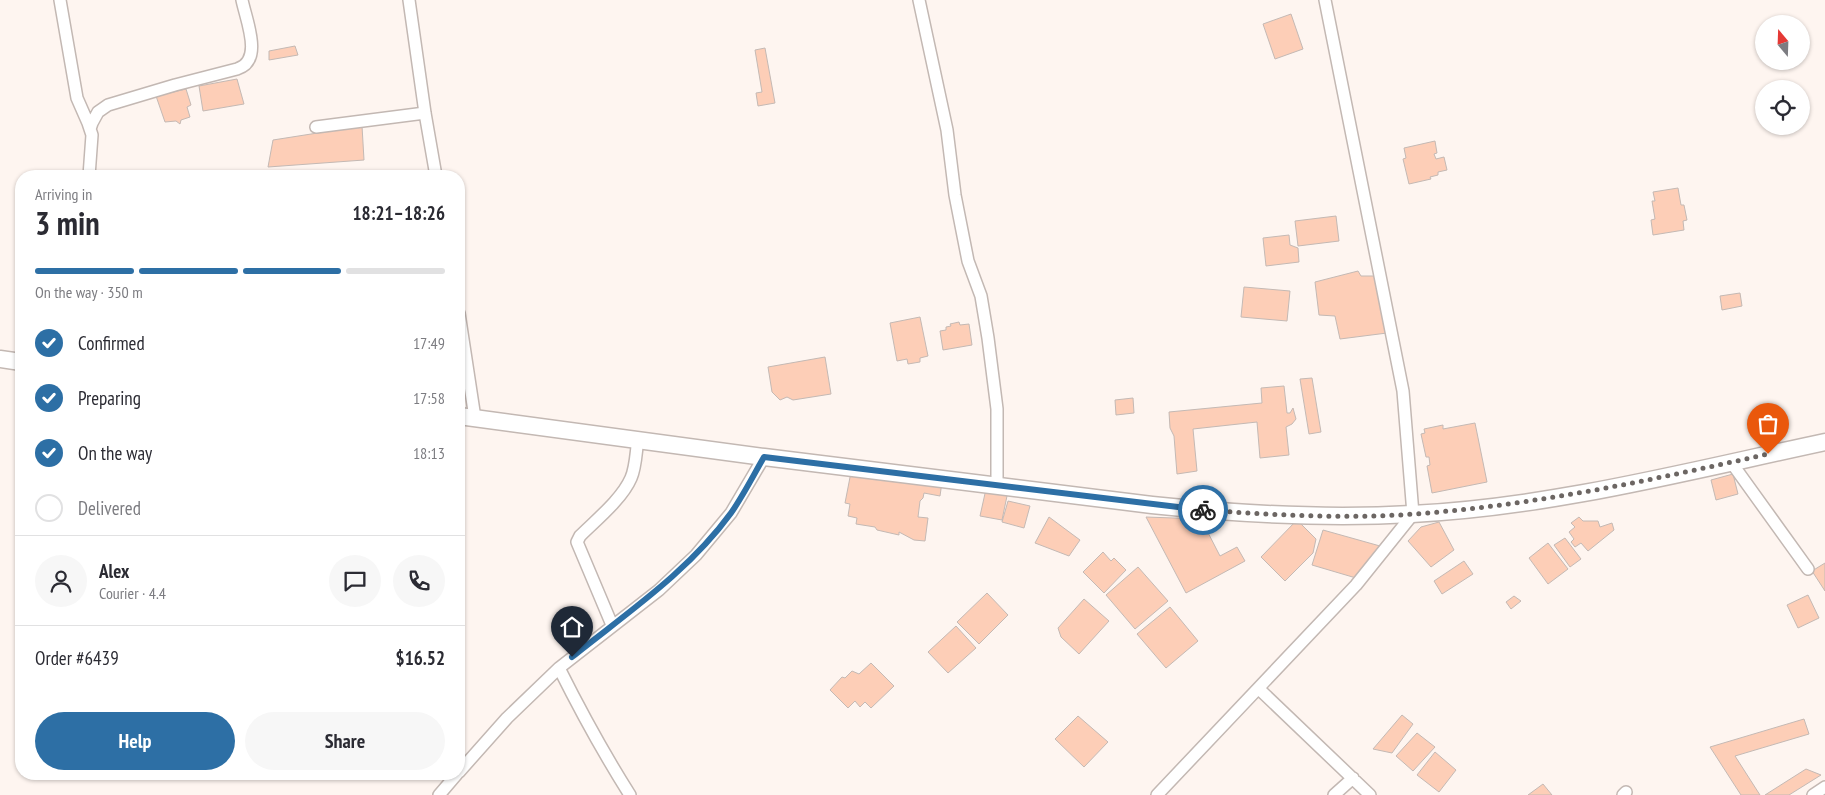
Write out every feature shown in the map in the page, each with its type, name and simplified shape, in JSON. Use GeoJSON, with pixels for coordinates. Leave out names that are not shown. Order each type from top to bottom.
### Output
{"type":"FeatureCollection","features":[{"type":"Feature","properties":{"kind":"street"},"geometry":{"type":"LineString","coordinates":[[60,0],[77,98],[92,135],[89,170]]}},
{"type":"Feature","properties":{"kind":"street"},"geometry":{"type":"LineString","coordinates":[[90,129],[94,117],[108,105],[246,65],[251,58],[252,49],[242,0]]}},
{"type":"Feature","properties":{"kind":"street"},"geometry":{"type":"LineString","coordinates":[[409,0],[435,170]]}},
{"type":"Feature","properties":{"kind":"street"},"geometry":{"type":"LineString","coordinates":[[919,0],[947,130],[955,195],[966,251],[980,296],[988,338],[997,409],[997,486]]}},
{"type":"Feature","properties":{"kind":"street"},"geometry":{"type":"LineString","coordinates":[[1157,795],[1356,585],[1413,514],[1402,391],[1325,0]]}},
{"type":"Feature","properties":{"kind":"street"},"geometry":{"type":"LineString","coordinates":[[316,127],[425,113]]}},
{"type":"Feature","properties":{"kind":"street"},"geometry":{"type":"LineString","coordinates":[[465,352],[475,418]]}},
{"type":"Feature","properties":{"kind":"street"},"geometry":{"type":"LineString","coordinates":[[0,359],[15,361]]}},
{"type":"Feature","properties":{"kind":"street"},"geometry":{"type":"LineString","coordinates":[[465,417],[997,486],[1212,511],[1308,515],[1413,514],[1496,506],[1606,489],[1825,442]]}},
{"type":"Feature","properties":{"kind":"street"},"geometry":{"type":"LineString","coordinates":[[612,625],[577,542],[580,536],[628,485],[632,476],[638,439]]}},
{"type":"Feature","properties":{"kind":"street"},"geometry":{"type":"LineString","coordinates":[[465,765],[507,718],[559,668],[659,590],[696,554],[731,513],[764,457]]}},
{"type":"Feature","properties":{"kind":"street"},"geometry":{"type":"LineString","coordinates":[[1731,462],[1808,569]]}},
{"type":"Feature","properties":{"kind":"street"},"geometry":{"type":"LineString","coordinates":[[559,668],[591,731],[630,795]]}},
{"type":"Feature","properties":{"kind":"street"},"geometry":{"type":"LineString","coordinates":[[1259,689],[1370,795]]}},
{"type":"Feature","properties":{"kind":"street"},"geometry":{"type":"LineString","coordinates":[[1334,795],[1353,778]]}},
{"type":"Feature","properties":{"kind":"street"},"geometry":{"type":"LineString","coordinates":[[438,795],[452,780]]}},
{"type":"Feature","properties":{"kind":"street"},"geometry":{"type":"LineString","coordinates":[[1813,795],[1825,787]]}},
{"type":"Feature","properties":{"kind":"building"},"geometry":{"type":"Polygon","coordinates":[[[1291,14],[1303,49],[1275,59],[1263,24],[1291,14]]]}},
{"type":"Feature","properties":{"kind":"building"},"geometry":{"type":"Polygon","coordinates":[[[295,46],[298,55],[269,60],[269,51],[295,46]]]}},
{"type":"Feature","properties":{"kind":"building"},"geometry":{"type":"Polygon","coordinates":[[[765,48],[775,103],[758,106],[756,93],[762,92],[755,50],[765,48]]]}},
{"type":"Feature","properties":{"kind":"building"},"geometry":{"type":"Polygon","coordinates":[[[237,79],[244,104],[203,111],[199,86],[237,79]]]}},
{"type":"Feature","properties":{"kind":"building"},"geometry":{"type":"Polygon","coordinates":[[[186,89],[191,105],[187,107],[190,117],[181,120],[180,124],[176,121],[165,122],[156,96],[186,89]]]}},
{"type":"Feature","properties":{"kind":"building"},"geometry":{"type":"Polygon","coordinates":[[[362,126],[364,160],[268,167],[273,140],[362,126]]]}},
{"type":"Feature","properties":{"kind":"building"},"geometry":{"type":"Polygon","coordinates":[[[1435,141],[1437,153],[1434,154],[1436,159],[1444,157],[1447,170],[1438,172],[1438,175],[1430,177],[1431,179],[1409,184],[1403,159],[1406,158],[1404,148],[1435,141]]]}},
{"type":"Feature","properties":{"kind":"building"},"geometry":{"type":"Polygon","coordinates":[[[1678,188],[1681,205],[1684,205],[1687,220],[1683,221],[1684,230],[1653,235],[1651,220],[1655,219],[1652,201],[1655,201],[1653,192],[1678,188]]]}},
{"type":"Feature","properties":{"kind":"building"},"geometry":{"type":"Polygon","coordinates":[[[1336,216],[1339,241],[1298,246],[1295,221],[1336,216]]]}},
{"type":"Feature","properties":{"kind":"building"},"geometry":{"type":"Polygon","coordinates":[[[1289,235],[1290,245],[1298,248],[1299,262],[1266,266],[1263,238],[1289,235]]]}},
{"type":"Feature","properties":{"kind":"building"},"geometry":{"type":"Polygon","coordinates":[[[1358,271],[1361,276],[1376,276],[1387,333],[1340,339],[1335,316],[1319,315],[1315,282],[1358,271]]]}},
{"type":"Feature","properties":{"kind":"building"},"geometry":{"type":"Polygon","coordinates":[[[1244,287],[1290,291],[1287,321],[1241,317],[1244,287]]]}},
{"type":"Feature","properties":{"kind":"building"},"geometry":{"type":"Polygon","coordinates":[[[1740,293],[1742,306],[1722,310],[1720,296],[1740,293]]]}},
{"type":"Feature","properties":{"kind":"building"},"geometry":{"type":"Polygon","coordinates":[[[920,317],[928,356],[920,358],[920,362],[908,364],[907,359],[897,361],[890,323],[920,317]]]}},
{"type":"Feature","properties":{"kind":"building"},"geometry":{"type":"Polygon","coordinates":[[[959,322],[960,325],[969,324],[972,345],[943,350],[940,331],[946,330],[946,327],[951,326],[950,324],[959,322]]]}},
{"type":"Feature","properties":{"kind":"building"},"geometry":{"type":"Polygon","coordinates":[[[825,357],[831,394],[793,400],[787,397],[780,400],[772,392],[768,367],[825,357]]]}},
{"type":"Feature","properties":{"kind":"building"},"geometry":{"type":"Polygon","coordinates":[[[1312,378],[1321,432],[1309,434],[1300,379],[1312,378]]]}},
{"type":"Feature","properties":{"kind":"building"},"geometry":{"type":"Polygon","coordinates":[[[1284,386],[1287,413],[1290,413],[1293,408],[1296,419],[1286,427],[1289,455],[1260,458],[1257,422],[1193,429],[1197,471],[1177,474],[1174,436],[1170,428],[1169,412],[1262,403],[1261,388],[1284,386]]]}},
{"type":"Feature","properties":{"kind":"building"},"geometry":{"type":"Polygon","coordinates":[[[1133,398],[1134,413],[1116,415],[1115,400],[1133,398]]]}},
{"type":"Feature","properties":{"kind":"building"},"geometry":{"type":"Polygon","coordinates":[[[1475,423],[1487,482],[1432,493],[1427,466],[1430,465],[1429,457],[1426,457],[1421,434],[1425,433],[1424,429],[1443,425],[1443,429],[1475,423]]]}},
{"type":"Feature","properties":{"kind":"building"},"geometry":{"type":"Polygon","coordinates":[[[852,467],[942,482],[940,496],[924,493],[920,501],[918,517],[928,518],[925,541],[914,540],[899,532],[899,535],[877,530],[875,527],[856,524],[857,518],[848,516],[850,504],[845,503],[852,467]]]}},
{"type":"Feature","properties":{"kind":"building"},"geometry":{"type":"Polygon","coordinates":[[[1733,474],[1738,494],[1716,500],[1711,480],[1733,474]]]}},
{"type":"Feature","properties":{"kind":"building"},"geometry":{"type":"Polygon","coordinates":[[[986,489],[1005,493],[1007,496],[1002,520],[980,516],[986,489]]]}},
{"type":"Feature","properties":{"kind":"building"},"geometry":{"type":"Polygon","coordinates":[[[1008,501],[1030,506],[1024,528],[1002,522],[1008,501]]]}},
{"type":"Feature","properties":{"kind":"building"},"geometry":{"type":"Polygon","coordinates":[[[1049,517],[1080,540],[1069,556],[1035,543],[1049,517]]]}},
{"type":"Feature","properties":{"kind":"building"},"geometry":{"type":"Polygon","coordinates":[[[1146,517],[1201,519],[1220,556],[1237,547],[1245,561],[1186,593],[1146,517]]]}},
{"type":"Feature","properties":{"kind":"building"},"geometry":{"type":"Polygon","coordinates":[[[1579,517],[1583,521],[1598,521],[1600,527],[1612,523],[1614,530],[1588,551],[1581,543],[1575,547],[1571,542],[1574,539],[1569,532],[1575,527],[1571,523],[1579,517]]]}},
{"type":"Feature","properties":{"kind":"building"},"geometry":{"type":"Polygon","coordinates":[[[1297,520],[1316,539],[1313,553],[1285,581],[1261,557],[1297,520]]]}},
{"type":"Feature","properties":{"kind":"building"},"geometry":{"type":"Polygon","coordinates":[[[1439,522],[1454,550],[1431,567],[1408,541],[1421,527],[1439,522]]]}},
{"type":"Feature","properties":{"kind":"building"},"geometry":{"type":"Polygon","coordinates":[[[1323,530],[1380,546],[1356,578],[1312,565],[1323,530]]]}},
{"type":"Feature","properties":{"kind":"building"},"geometry":{"type":"Polygon","coordinates":[[[1565,538],[1581,559],[1570,567],[1554,545],[1565,538]]]}},
{"type":"Feature","properties":{"kind":"building"},"geometry":{"type":"Polygon","coordinates":[[[1548,543],[1568,569],[1548,584],[1529,558],[1548,543]]]}},
{"type":"Feature","properties":{"kind":"building"},"geometry":{"type":"Polygon","coordinates":[[[1103,552],[1111,561],[1114,558],[1126,570],[1104,593],[1083,572],[1103,552]]]}},
{"type":"Feature","properties":{"kind":"building"},"geometry":{"type":"Polygon","coordinates":[[[1464,561],[1473,574],[1442,594],[1434,581],[1464,561]]]}},
{"type":"Feature","properties":{"kind":"building"},"geometry":{"type":"Polygon","coordinates":[[[1825,563],[1825,591],[1812,571],[1825,563]]]}},
{"type":"Feature","properties":{"kind":"building"},"geometry":{"type":"Polygon","coordinates":[[[1138,567],[1168,601],[1135,629],[1106,595],[1138,567]]]}},
{"type":"Feature","properties":{"kind":"building"},"geometry":{"type":"Polygon","coordinates":[[[987,593],[1008,615],[979,644],[957,622],[987,593]]]}},
{"type":"Feature","properties":{"kind":"building"},"geometry":{"type":"Polygon","coordinates":[[[1808,595],[1819,618],[1798,628],[1787,605],[1808,595]]]}},
{"type":"Feature","properties":{"kind":"building"},"geometry":{"type":"Polygon","coordinates":[[[1514,596],[1521,601],[1511,609],[1506,602],[1514,596]]]}},
{"type":"Feature","properties":{"kind":"building"},"geometry":{"type":"Polygon","coordinates":[[[1084,599],[1109,621],[1079,654],[1061,637],[1058,628],[1084,599]]]}},
{"type":"Feature","properties":{"kind":"building"},"geometry":{"type":"Polygon","coordinates":[[[1170,607],[1198,641],[1166,668],[1137,634],[1170,607]]]}},
{"type":"Feature","properties":{"kind":"building"},"geometry":{"type":"Polygon","coordinates":[[[956,626],[976,648],[948,673],[928,652],[956,626]]]}},
{"type":"Feature","properties":{"kind":"building"},"geometry":{"type":"Polygon","coordinates":[[[871,663],[894,686],[871,708],[865,702],[860,707],[855,701],[848,708],[830,690],[842,677],[845,678],[852,671],[859,674],[871,663]]]}},
{"type":"Feature","properties":{"kind":"building"},"geometry":{"type":"Polygon","coordinates":[[[1402,715],[1413,724],[1392,753],[1373,749],[1402,715]]]}},
{"type":"Feature","properties":{"kind":"building"},"geometry":{"type":"Polygon","coordinates":[[[1078,716],[1108,742],[1084,767],[1055,739],[1078,716]]]}},
{"type":"Feature","properties":{"kind":"building"},"geometry":{"type":"Polygon","coordinates":[[[1804,719],[1809,734],[1735,756],[1760,795],[1741,795],[1710,747],[1804,719]]]}},
{"type":"Feature","properties":{"kind":"building"},"geometry":{"type":"Polygon","coordinates":[[[1417,733],[1435,747],[1413,771],[1396,756],[1417,733]]]}},
{"type":"Feature","properties":{"kind":"building"},"geometry":{"type":"Polygon","coordinates":[[[1435,752],[1456,770],[1439,792],[1417,775],[1435,752]]]}},
{"type":"Feature","properties":{"kind":"building"},"geometry":{"type":"Polygon","coordinates":[[[1806,769],[1821,775],[1789,795],[1765,795],[1806,769]]]}},
{"type":"Feature","properties":{"kind":"building"},"geometry":{"type":"Polygon","coordinates":[[[1543,784],[1552,795],[1528,795],[1543,784]]]}},
{"type":"Feature","properties":{"kind":"way so far"},"geometry":{"type":"LineString","coordinates":[[1203,510],[1256,514],[1361,516],[1429,513],[1510,504],[1606,489],[1768,454]]}},
{"type":"Feature","properties":{"kind":"route"},"geometry":{"type":"LineString","coordinates":[[572,657],[659,590],[696,554],[731,513],[764,457],[1203,510]]}}]}
